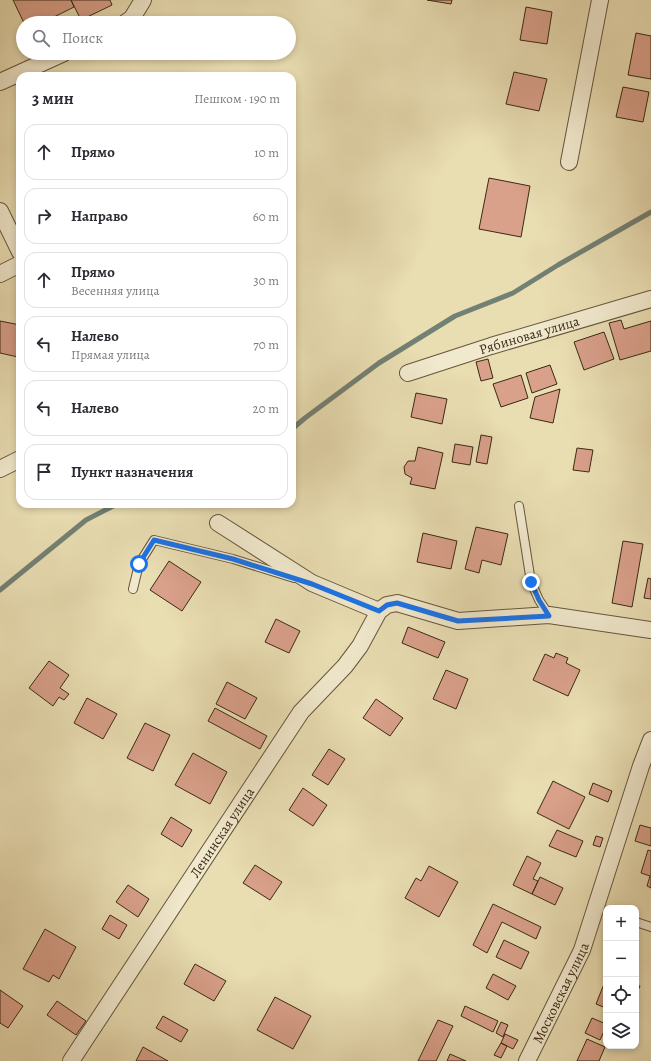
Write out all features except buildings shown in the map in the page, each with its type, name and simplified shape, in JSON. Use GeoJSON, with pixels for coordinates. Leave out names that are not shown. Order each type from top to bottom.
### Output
{"type":"FeatureCollection","features":[{"type":"Feature","properties":{"kind":"street"},"geometry":{"type":"LineString","coordinates":[[133,16],[143,0]]}},
{"type":"Feature","properties":{"kind":"street"},"geometry":{"type":"LineString","coordinates":[[569,162],[600,0]]}},
{"type":"Feature","properties":{"kind":"street"},"geometry":{"type":"LineString","coordinates":[[22,72],[49,60]]}},
{"type":"Feature","properties":{"kind":"street"},"geometry":{"type":"LineString","coordinates":[[0,82],[16,75]]}},
{"type":"Feature","properties":{"kind":"street"},"geometry":{"type":"LineString","coordinates":[[0,211],[16,244]]}},
{"type":"Feature","properties":{"kind":"street"},"geometry":{"type":"LineString","coordinates":[[0,274],[16,266]]}},
{"type":"Feature","properties":{"kind":"street","name":"Рябиновая улица"},"geometry":{"type":"LineString","coordinates":[[408,373],[491,346],[651,299]]}},
{"type":"Feature","properties":{"kind":"street"},"geometry":{"type":"LineString","coordinates":[[0,469],[16,461]]}},
{"type":"Feature","properties":{"kind":"street"},"geometry":{"type":"LineString","coordinates":[[218,523],[312,584],[379,611],[387,605],[397,603],[458,621],[549,616],[651,630]]}},
{"type":"Feature","properties":{"kind":"street","name":"Ленинская улица"},"geometry":{"type":"LineString","coordinates":[[71,1061],[301,712],[345,666],[360,646],[379,611]]}},
{"type":"Feature","properties":{"kind":"street","name":"Московская улица"},"geometry":{"type":"LineString","coordinates":[[527,1061],[582,950],[598,909],[641,766],[651,740]]}},
{"type":"Feature","properties":{"kind":"lane"},"geometry":{"type":"LineString","coordinates":[[519,506],[531,582],[539,600],[549,616]]}},
{"type":"Feature","properties":{"kind":"lane"},"geometry":{"type":"LineString","coordinates":[[133,589],[139,564],[154,540],[233,559],[312,584]]}},
{"type":"Feature","properties":{"kind":"lane"},"geometry":{"type":"LineString","coordinates":[[639,923],[651,927]]}},
{"type":"Feature","properties":{"kind":"waterway"},"geometry":{"type":"LineString","coordinates":[[296,426],[379,363],[455,316],[513,293],[558,265],[651,212]]}},
{"type":"Feature","properties":{"kind":"waterway"},"geometry":{"type":"LineString","coordinates":[[0,590],[86,520],[109,508]]}},
{"type":"Feature","properties":{"kind":"route"},"geometry":{"type":"LineString","coordinates":[[139,564],[154,540],[233,559],[312,584],[379,611],[387,605],[397,603],[458,621],[549,616],[539,600],[531,582]]}}]}
